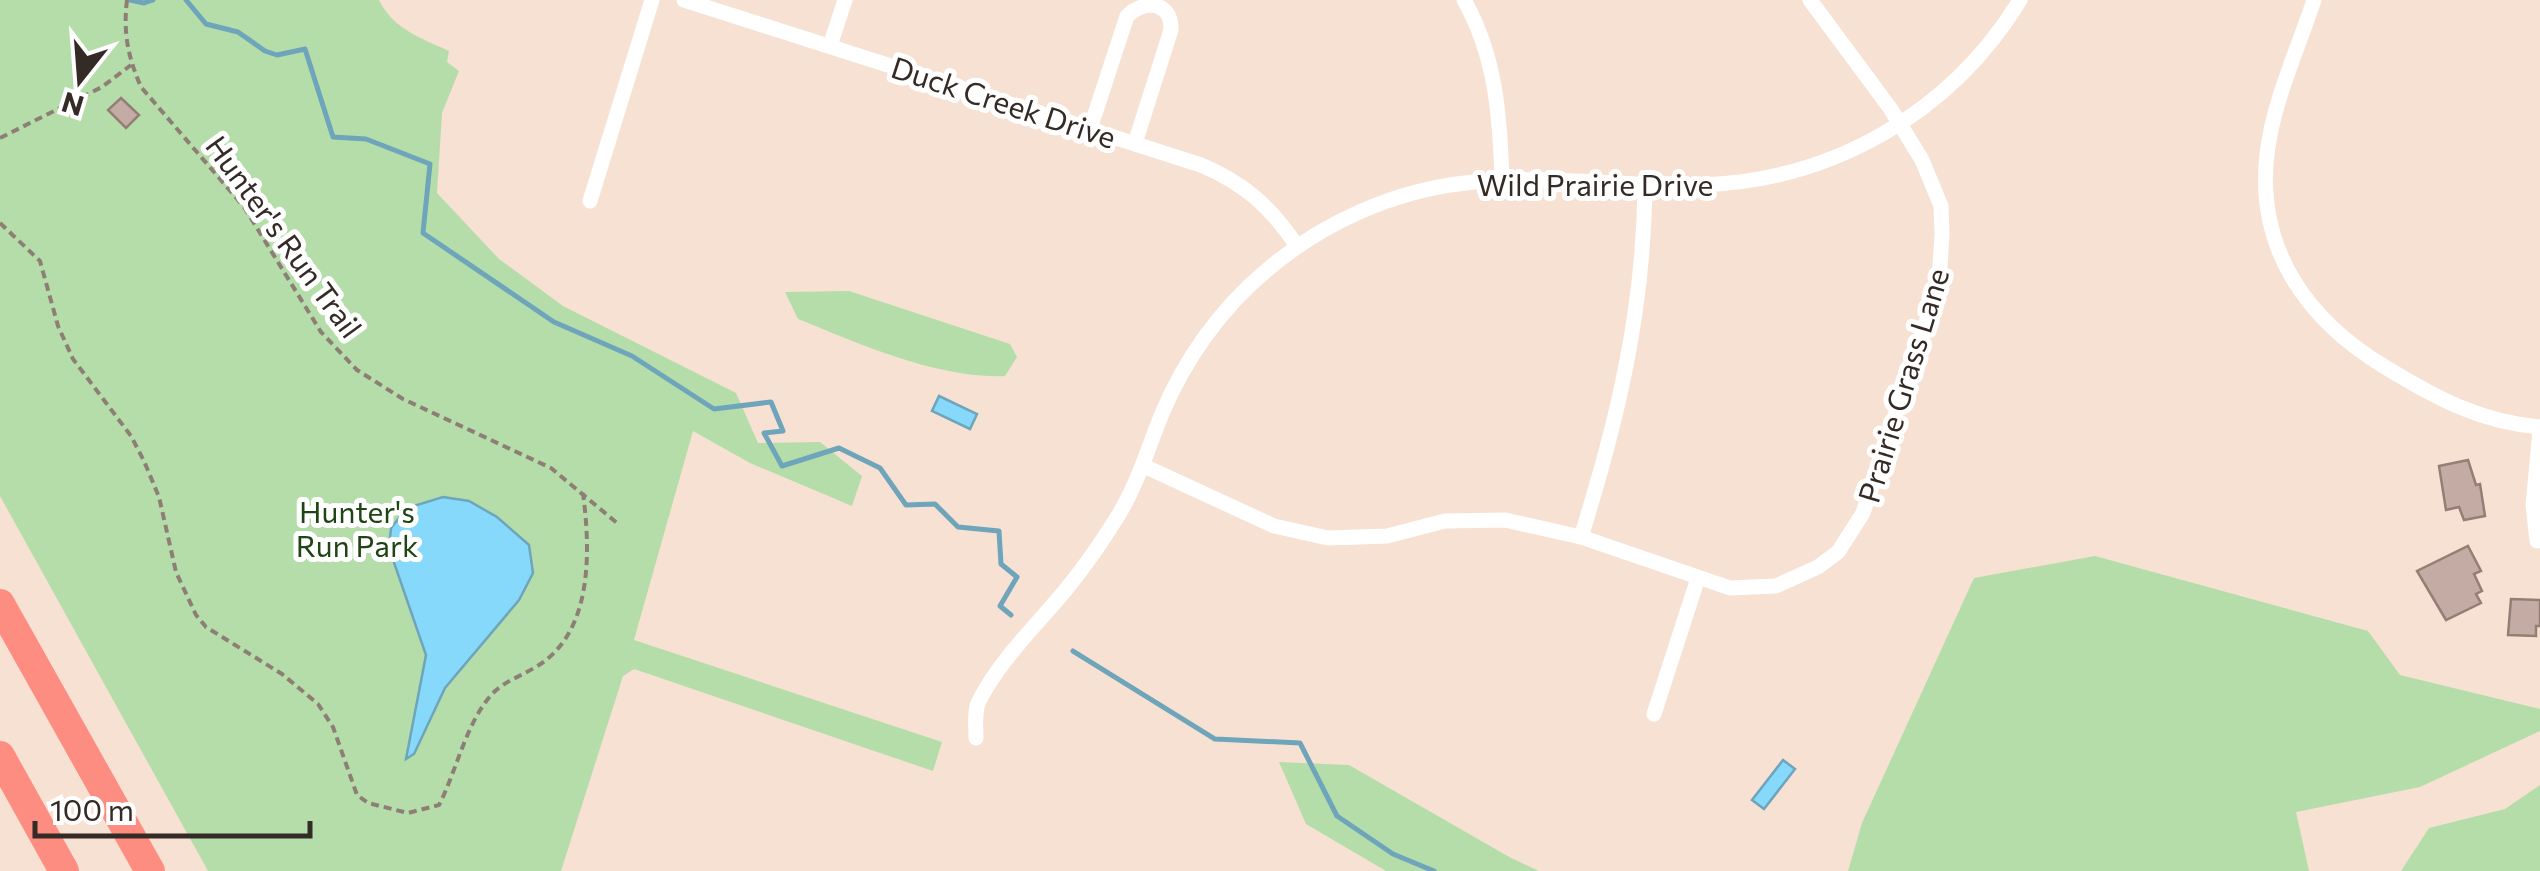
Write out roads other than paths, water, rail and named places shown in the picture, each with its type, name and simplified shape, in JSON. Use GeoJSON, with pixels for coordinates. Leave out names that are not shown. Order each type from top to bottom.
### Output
{"type":"FeatureCollection","features":[{"type":"Feature","properties":{"kind":"highway"},"geometry":{"type":"LineString","coordinates":[[0,604],[150,871]]}},
{"type":"Feature","properties":{"kind":"highway"},"geometry":{"type":"LineString","coordinates":[[0,756],[64,871]]}},
{"type":"Feature","properties":{"kind":"street"},"geometry":{"type":"LineString","coordinates":[[590,201],[652,0]]}},
{"type":"Feature","properties":{"kind":"street","name":"Duck Creek Drive"},"geometry":{"type":"LineString","coordinates":[[684,0],[1228,176],[1274,214],[1297,246]]}},
{"type":"Feature","properties":{"kind":"street"},"geometry":{"type":"LineString","coordinates":[[830,46],[845,0]]}},
{"type":"Feature","properties":{"kind":"street"},"geometry":{"type":"LineString","coordinates":[[1090,129],[1126,16],[1144,0],[1156,1],[1166,7],[1172,18],[1171,30],[1136,144]]}},
{"type":"Feature","properties":{"kind":"street"},"geometry":{"type":"LineString","coordinates":[[1464,0],[1478,24],[1491,62],[1502,180]]}},
{"type":"Feature","properties":{"kind":"street","name":"Prairie Grass Lane"},"geometry":{"type":"LineString","coordinates":[[1144,466],[1274,526],[1328,538],[1387,536],[1445,521],[1477,518],[1518,522],[1581,538],[1730,588],[1755,589],[1800,578],[1838,552],[1864,513],[1928,321],[1942,261],[1941,206],[1932,179],[1901,124],[1810,0]]}},
{"type":"Feature","properties":{"kind":"street","name":"Wild Prairie Drive"},"geometry":{"type":"LineString","coordinates":[[976,738],[977,704],[1023,638],[1098,548],[1144,466],[1160,418],[1200,344],[1234,300],[1297,246],[1378,204],[1448,186],[1502,180],[1746,182],[1788,173],[1849,152],[1901,124],[1958,79],[1984,51],[2020,0]]}},
{"type":"Feature","properties":{"kind":"street"},"geometry":{"type":"LineString","coordinates":[[2314,0],[2272,126],[2267,153],[2268,210],[2285,265],[2315,312],[2356,350],[2448,404],[2490,419],[2540,429],[2533,505],[2536,541]]}},
{"type":"Feature","properties":{"kind":"street"},"geometry":{"type":"LineString","coordinates":[[1581,538],[1616,419],[1629,358],[1638,297],[1645,184]]}},
{"type":"Feature","properties":{"kind":"street"},"geometry":{"type":"LineString","coordinates":[[1654,714],[1698,578]]}},
{"type":"Feature","properties":{"kind":"water"},"geometry":{"type":"Polygon","coordinates":[[[939,396],[977,414],[970,429],[932,411],[939,396]]]}},
{"type":"Feature","properties":{"kind":"water"},"geometry":{"type":"Polygon","coordinates":[[[443,497],[469,501],[497,517],[529,545],[533,573],[519,600],[445,688],[414,754],[406,759],[426,655],[389,548],[391,528],[407,508],[443,497]]]}},
{"type":"Feature","properties":{"kind":"water"},"geometry":{"type":"Polygon","coordinates":[[[1783,760],[1795,769],[1764,809],[1752,800],[1783,760]]]}},
{"type":"Feature","properties":{"kind":"waterway"},"geometry":{"type":"LineString","coordinates":[[130,0],[153,0]]}},
{"type":"Feature","properties":{"kind":"waterway"},"geometry":{"type":"LineString","coordinates":[[186,0],[206,24],[238,32],[265,51],[277,55],[305,49],[333,137],[366,139],[430,164],[423,233],[554,322],[632,356],[714,409],[771,402],[783,431],[764,433],[782,466],[839,448],[880,468],[906,505],[935,504],[958,527],[999,531],[1001,564],[1017,577],[1000,606],[1011,615]]}},
{"type":"Feature","properties":{"kind":"waterway"},"geometry":{"type":"LineString","coordinates":[[1073,651],[1215,739],[1300,743],[1337,816],[1393,854],[1434,871]]}},
{"type":"Feature","properties":{"kind":"park label","name":"Hunter's Run Park"},"geometry":{"type":"Point","coordinates":[357,527]}}]}
